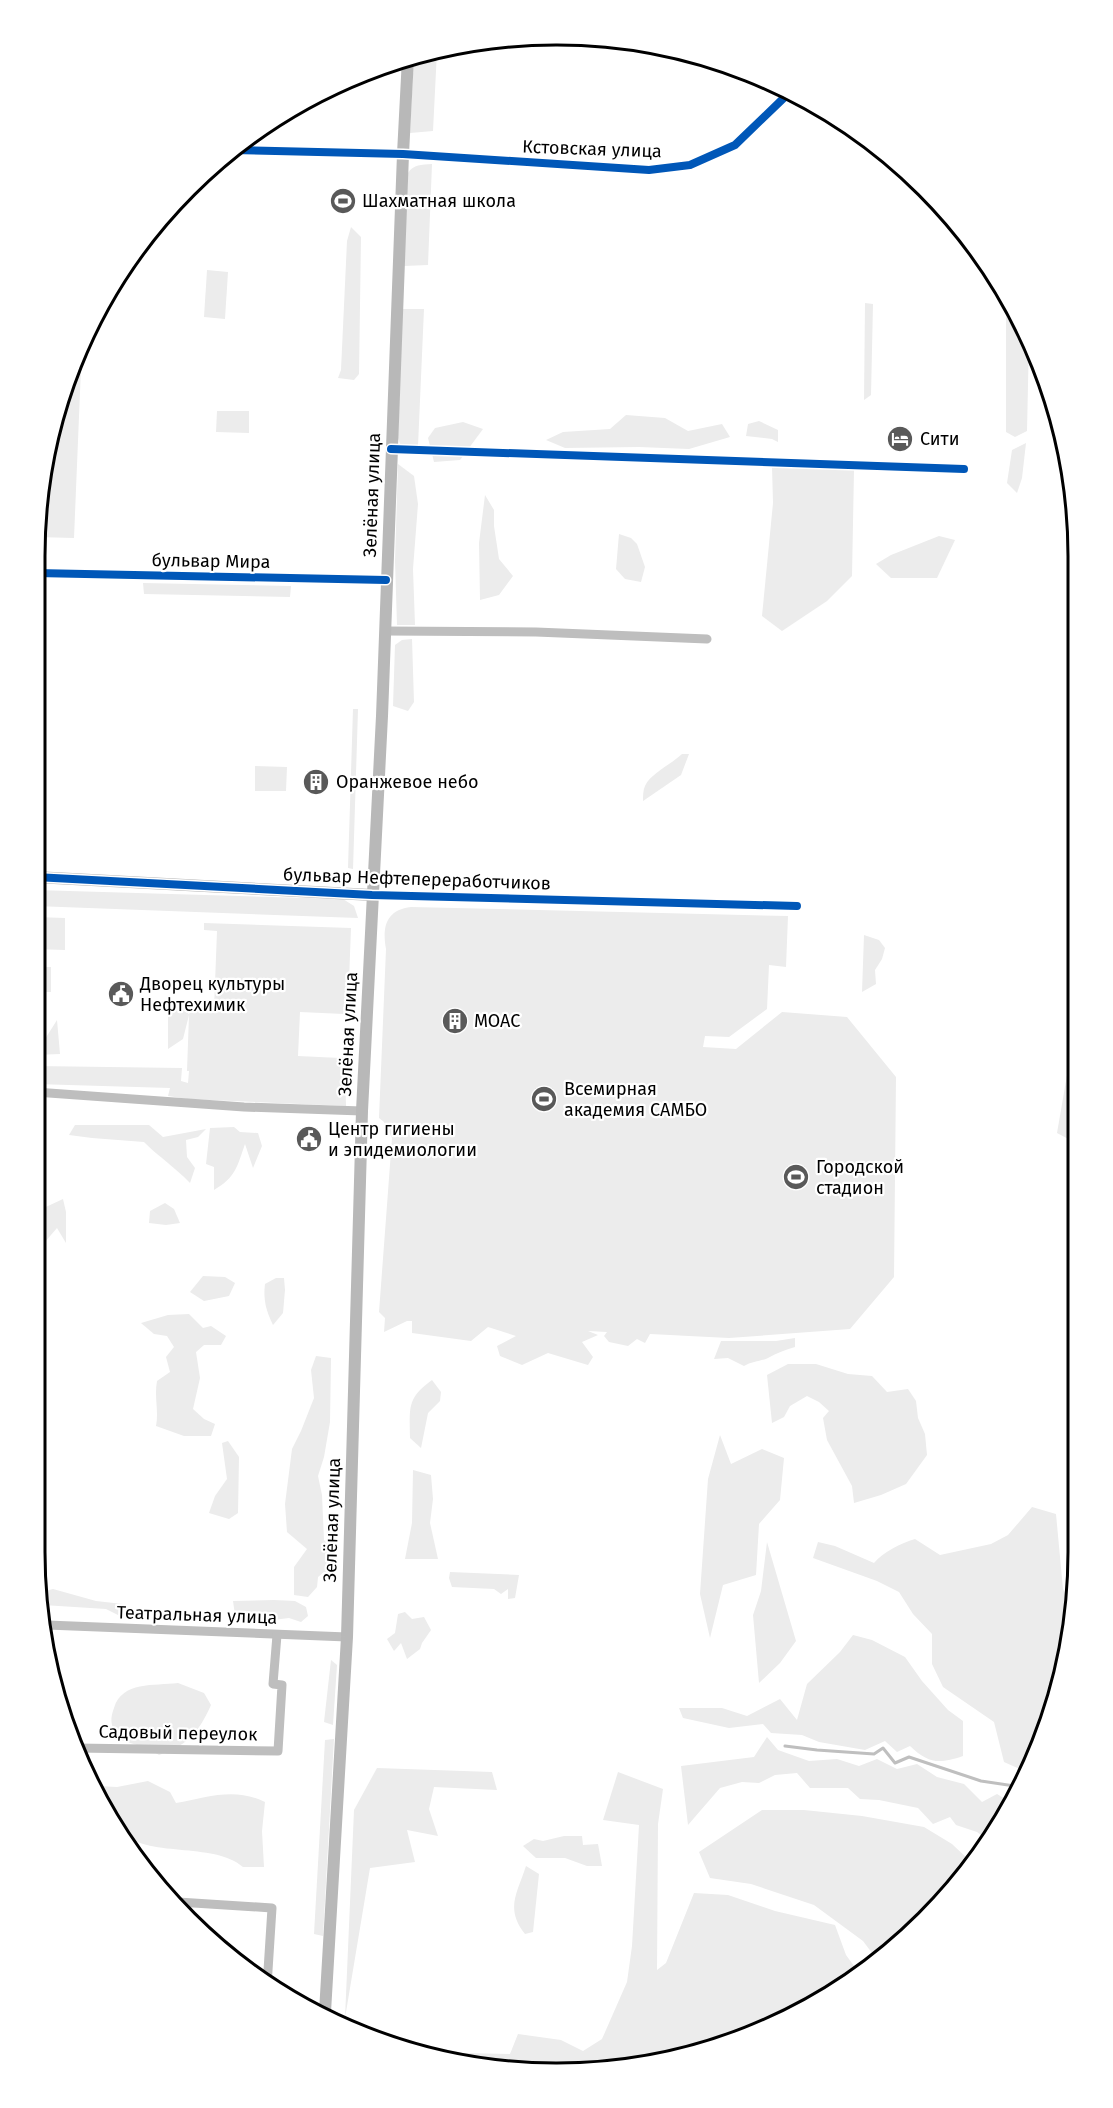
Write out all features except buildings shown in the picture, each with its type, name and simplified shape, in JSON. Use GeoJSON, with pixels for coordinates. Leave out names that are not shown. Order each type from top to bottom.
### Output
{"type":"FeatureCollection","features":[{"type":"Feature","properties":{"kind":"main road","name":"Зелёная улица"},"geometry":{"type":"LineString","coordinates":[[326,2008],[347,1637],[362,1111],[382,716],[402,154],[407,67]]}},
{"type":"Feature","properties":{"kind":"main road","name":"бульвар Нефтепереработчиков"},"geometry":{"type":"LineString","coordinates":[[45,878],[372,894]]}},
{"type":"Feature","properties":{"kind":"street","name":"Кстовская улица"},"geometry":{"type":"LineString","coordinates":[[246,150],[402,154],[649,170],[690,165],[735,145],[783,98]]}},
{"type":"Feature","properties":{"kind":"street"},"geometry":{"type":"LineString","coordinates":[[391,449],[964,469]]}},
{"type":"Feature","properties":{"kind":"street","name":"бульвар Мира"},"geometry":{"type":"LineString","coordinates":[[45,573],[386,580]]}},
{"type":"Feature","properties":{"kind":"street"},"geometry":{"type":"LineString","coordinates":[[385,631],[536,632],[707,639]]}},
{"type":"Feature","properties":{"kind":"street","name":"бульвар Нефтепереработчиков"},"geometry":{"type":"LineString","coordinates":[[372,894],[797,906]]}},
{"type":"Feature","properties":{"kind":"street"},"geometry":{"type":"LineString","coordinates":[[45,1093],[244,1107],[362,1111]]}},
{"type":"Feature","properties":{"kind":"street","name":"Театральная улица"},"geometry":{"type":"LineString","coordinates":[[50,1625],[347,1637]]}},
{"type":"Feature","properties":{"kind":"street","name":"Садовый переулок"},"geometry":{"type":"LineString","coordinates":[[85,1748],[278,1751],[282,1685],[273,1684],[277,1635]]}},
{"type":"Feature","properties":{"kind":"street"},"geometry":{"type":"LineString","coordinates":[[185,1902],[272,1908],[268,1974]]}},
{"type":"Feature","properties":{"kind":"shaded area"},"geometry":{"type":"Polygon","coordinates":[[[437,59],[433,131],[410,133],[414,65],[437,59]]]}},
{"type":"Feature","properties":{"kind":"shaded area"},"geometry":{"type":"Polygon","coordinates":[[[432,164],[428,265],[404,266],[408,173],[415,166],[432,164]]]}},
{"type":"Feature","properties":{"kind":"shaded area"},"geometry":{"type":"Polygon","coordinates":[[[351,227],[361,237],[359,374],[354,380],[338,378],[341,370],[347,241],[351,227]]]}},
{"type":"Feature","properties":{"kind":"shaded area"},"geometry":{"type":"Polygon","coordinates":[[[207,270],[228,272],[225,319],[204,317],[207,270]]]}},
{"type":"Feature","properties":{"kind":"shaded area"},"geometry":{"type":"Polygon","coordinates":[[[865,303],[873,304],[871,395],[864,400],[865,303]]]}},
{"type":"Feature","properties":{"kind":"shaded area"},"geometry":{"type":"Polygon","coordinates":[[[402,309],[424,309],[418,446],[400,444],[398,438],[402,309]]]}},
{"type":"Feature","properties":{"kind":"shaded area"},"geometry":{"type":"Polygon","coordinates":[[[1006,314],[1029,360],[1027,431],[1015,437],[1006,432],[1006,314]]]}},
{"type":"Feature","properties":{"kind":"shaded area"},"geometry":{"type":"Polygon","coordinates":[[[81,369],[74,538],[46,537],[46,523],[49,490],[62,424],[81,369]]]}},
{"type":"Feature","properties":{"kind":"shaded area"},"geometry":{"type":"Polygon","coordinates":[[[217,411],[249,411],[249,433],[216,432],[217,411]]]}},
{"type":"Feature","properties":{"kind":"shaded area"},"geometry":{"type":"Polygon","coordinates":[[[626,415],[665,418],[688,431],[722,424],[730,437],[689,449],[565,448],[546,440],[563,432],[610,429],[626,415]]]}},
{"type":"Feature","properties":{"kind":"shaded area"},"geometry":{"type":"Polygon","coordinates":[[[759,421],[778,430],[778,442],[772,439],[746,436],[748,424],[759,421]]]}},
{"type":"Feature","properties":{"kind":"shaded area"},"geometry":{"type":"Polygon","coordinates":[[[463,422],[483,429],[460,460],[434,462],[428,438],[435,428],[463,422]]]}},
{"type":"Feature","properties":{"kind":"shaded area"},"geometry":{"type":"Polygon","coordinates":[[[1026,443],[1022,478],[1017,493],[1007,483],[1012,450],[1026,443]]]}},
{"type":"Feature","properties":{"kind":"shaded area"},"geometry":{"type":"Polygon","coordinates":[[[398,464],[414,476],[418,504],[413,569],[415,625],[397,625],[395,561],[398,464]]]}},
{"type":"Feature","properties":{"kind":"shaded area"},"geometry":{"type":"Polygon","coordinates":[[[772,467],[854,470],[852,576],[827,601],[782,631],[762,616],[773,503],[772,467]]]}},
{"type":"Feature","properties":{"kind":"shaded area"},"geometry":{"type":"Polygon","coordinates":[[[485,495],[494,510],[499,559],[513,576],[499,595],[480,600],[479,543],[485,495]]]}},
{"type":"Feature","properties":{"kind":"shaded area"},"geometry":{"type":"Polygon","coordinates":[[[619,534],[631,538],[637,544],[645,567],[641,582],[625,579],[616,569],[619,534]]]}},
{"type":"Feature","properties":{"kind":"shaded area"},"geometry":{"type":"Polygon","coordinates":[[[939,536],[955,540],[937,578],[891,578],[876,564],[891,555],[939,536]]]}},
{"type":"Feature","properties":{"kind":"shaded area"},"geometry":{"type":"Polygon","coordinates":[[[143,583],[291,586],[290,597],[144,594],[143,583]]]}},
{"type":"Feature","properties":{"kind":"shaded area"},"geometry":{"type":"Polygon","coordinates":[[[412,639],[414,702],[408,711],[393,706],[395,645],[402,640],[412,639]]]}},
{"type":"Feature","properties":{"kind":"shaded area"},"geometry":{"type":"Polygon","coordinates":[[[353,709],[358,709],[353,869],[348,868],[353,709]]]}},
{"type":"Feature","properties":{"kind":"shaded area"},"geometry":{"type":"Polygon","coordinates":[[[682,754],[689,754],[681,775],[643,801],[644,789],[648,782],[682,754]]]}},
{"type":"Feature","properties":{"kind":"shaded area"},"geometry":{"type":"Polygon","coordinates":[[[255,766],[287,767],[286,791],[255,791],[255,766]]]}},
{"type":"Feature","properties":{"kind":"shaded area"},"geometry":{"type":"Polygon","coordinates":[[[45,890],[343,899],[354,906],[358,918],[45,906],[45,890]]]}},
{"type":"Feature","properties":{"kind":"shaded area","name":"Всемирная академия САМБО"},"geometry":{"type":"Polygon","coordinates":[[[411,907],[788,916],[786,967],[769,965],[767,1009],[729,1037],[705,1036],[703,1047],[736,1049],[782,1012],[847,1017],[896,1077],[894,1277],[850,1329],[729,1338],[650,1334],[645,1343],[637,1339],[628,1346],[609,1342],[604,1336],[607,1332],[588,1331],[598,1335],[582,1342],[593,1357],[588,1365],[548,1353],[522,1365],[500,1356],[497,1346],[516,1336],[488,1327],[471,1341],[412,1333],[412,1321],[407,1321],[384,1332],[385,1318],[379,1312],[392,1138],[384,1122],[379,1118],[385,934],[391,916],[411,907]]]}},
{"type":"Feature","properties":{"kind":"shaded area"},"geometry":{"type":"Polygon","coordinates":[[[45,917],[65,918],[65,950],[45,949],[45,917]]]}},
{"type":"Feature","properties":{"kind":"shaded area"},"geometry":{"type":"Polygon","coordinates":[[[204,923],[351,928],[348,1007],[343,1007],[344,1014],[300,1012],[298,1056],[340,1058],[351,1048],[345,1071],[346,1106],[188,1099],[168,1096],[170,1088],[45,1084],[45,1066],[182,1068],[181,1081],[188,1083],[189,1015],[183,1039],[168,1049],[168,1017],[171,1005],[189,1014],[189,1008],[214,1009],[217,931],[204,930],[204,923]]]}},
{"type":"Feature","properties":{"kind":"shaded area"},"geometry":{"type":"Polygon","coordinates":[[[864,935],[879,940],[885,948],[882,959],[875,970],[876,984],[862,992],[864,935]]]}},
{"type":"Feature","properties":{"kind":"shaded area"},"geometry":{"type":"Polygon","coordinates":[[[45,967],[51,967],[51,992],[45,992],[45,967]]]}},
{"type":"Feature","properties":{"kind":"shaded area"},"geometry":{"type":"Polygon","coordinates":[[[57,1020],[60,1054],[45,1055],[45,1039],[57,1020]]]}},
{"type":"Feature","properties":{"kind":"shaded area"},"geometry":{"type":"Polygon","coordinates":[[[1068,1069],[1068,1139],[1057,1133],[1068,1069]]]}},
{"type":"Feature","properties":{"kind":"shaded area"},"geometry":{"type":"Polygon","coordinates":[[[75,1125],[149,1125],[163,1137],[206,1129],[198,1137],[186,1140],[187,1157],[195,1168],[190,1183],[144,1142],[69,1135],[75,1125]]]}},
{"type":"Feature","properties":{"kind":"shaded area"},"geometry":{"type":"Polygon","coordinates":[[[234,1127],[240,1132],[258,1133],[262,1146],[253,1168],[245,1144],[231,1176],[214,1190],[214,1167],[206,1164],[210,1128],[234,1127]]]}},
{"type":"Feature","properties":{"kind":"shaded area"},"geometry":{"type":"Polygon","coordinates":[[[63,1199],[66,1212],[66,1243],[57,1228],[45,1242],[45,1207],[63,1199]]]}},
{"type":"Feature","properties":{"kind":"shaded area"},"geometry":{"type":"Polygon","coordinates":[[[165,1203],[174,1209],[180,1223],[166,1225],[149,1223],[150,1211],[165,1203]]]}},
{"type":"Feature","properties":{"kind":"shaded area"},"geometry":{"type":"Polygon","coordinates":[[[203,1276],[225,1277],[235,1283],[229,1296],[204,1301],[190,1292],[203,1276]]]}},
{"type":"Feature","properties":{"kind":"shaded area"},"geometry":{"type":"Polygon","coordinates":[[[276,1278],[284,1278],[285,1290],[283,1313],[273,1325],[266,1305],[264,1289],[265,1284],[276,1278]]]}},
{"type":"Feature","properties":{"kind":"shaded area"},"geometry":{"type":"Polygon","coordinates":[[[189,1314],[203,1328],[211,1326],[226,1336],[221,1345],[204,1345],[196,1352],[200,1378],[193,1409],[204,1419],[215,1424],[211,1436],[184,1436],[156,1426],[157,1381],[170,1372],[166,1357],[174,1347],[167,1336],[154,1334],[141,1323],[168,1315],[189,1314]]]}},
{"type":"Feature","properties":{"kind":"shaded area"},"geometry":{"type":"Polygon","coordinates":[[[795,1338],[795,1347],[744,1366],[728,1358],[714,1359],[721,1341],[776,1341],[795,1338]]]}},
{"type":"Feature","properties":{"kind":"shaded area"},"geometry":{"type":"Polygon","coordinates":[[[316,1356],[331,1358],[330,1422],[318,1476],[322,1495],[324,1540],[337,1554],[333,1573],[324,1572],[318,1577],[317,1587],[308,1597],[294,1595],[294,1567],[307,1549],[287,1532],[285,1504],[292,1449],[314,1398],[311,1370],[316,1356]]]}},
{"type":"Feature","properties":{"kind":"shaded area"},"geometry":{"type":"Polygon","coordinates":[[[788,1364],[816,1364],[848,1374],[872,1376],[887,1392],[908,1389],[916,1401],[918,1418],[925,1434],[927,1455],[906,1484],[854,1503],[852,1486],[827,1440],[823,1418],[829,1411],[819,1402],[807,1396],[790,1406],[784,1417],[772,1423],[767,1375],[788,1364]]]}},
{"type":"Feature","properties":{"kind":"shaded area"},"geometry":{"type":"Polygon","coordinates":[[[432,1380],[441,1392],[440,1401],[428,1413],[421,1448],[410,1438],[410,1411],[418,1393],[432,1380]]]}},
{"type":"Feature","properties":{"kind":"shaded area"},"geometry":{"type":"Polygon","coordinates":[[[720,1435],[731,1464],[762,1449],[784,1458],[780,1500],[759,1524],[756,1575],[723,1585],[710,1638],[700,1594],[708,1479],[720,1435]]]}},
{"type":"Feature","properties":{"kind":"shaded area"},"geometry":{"type":"Polygon","coordinates":[[[228,1441],[239,1457],[238,1513],[229,1519],[209,1513],[215,1496],[227,1479],[222,1443],[228,1441]]]}},
{"type":"Feature","properties":{"kind":"shaded area"},"geometry":{"type":"Polygon","coordinates":[[[413,1470],[431,1475],[433,1499],[430,1523],[438,1559],[405,1559],[412,1523],[413,1470]]]}},
{"type":"Feature","properties":{"kind":"shaded area"},"geometry":{"type":"Polygon","coordinates":[[[1032,1507],[1056,1514],[1063,1589],[1066,1595],[1051,1684],[1041,1716],[1019,1769],[1004,1762],[994,1722],[943,1687],[932,1664],[932,1634],[913,1614],[899,1592],[877,1581],[813,1558],[818,1542],[835,1546],[874,1563],[893,1548],[915,1539],[940,1555],[991,1544],[1008,1535],[1032,1507]]]}},
{"type":"Feature","properties":{"kind":"shaded area"},"geometry":{"type":"Polygon","coordinates":[[[767,1542],[796,1641],[780,1663],[759,1683],[753,1615],[761,1591],[767,1542]]]}},
{"type":"Feature","properties":{"kind":"shaded area"},"geometry":{"type":"Polygon","coordinates":[[[450,1572],[519,1575],[515,1598],[508,1599],[508,1589],[501,1594],[494,1589],[452,1587],[450,1572]]]}},
{"type":"Feature","properties":{"kind":"shaded area"},"geometry":{"type":"Polygon","coordinates":[[[53,1589],[96,1601],[123,1604],[126,1610],[118,1615],[106,1609],[48,1605],[47,1591],[53,1589]]]}},
{"type":"Feature","properties":{"kind":"shaded area"},"geometry":{"type":"Polygon","coordinates":[[[233,1601],[295,1601],[306,1607],[308,1616],[301,1622],[289,1618],[265,1621],[257,1615],[235,1615],[233,1601]]]}},
{"type":"Feature","properties":{"kind":"shaded area"},"geometry":{"type":"Polygon","coordinates":[[[405,1612],[412,1619],[424,1617],[431,1630],[420,1649],[407,1659],[401,1643],[394,1651],[387,1639],[395,1633],[398,1614],[405,1612]]]}},
{"type":"Feature","properties":{"kind":"shaded area"},"geometry":{"type":"Polygon","coordinates":[[[853,1635],[872,1640],[905,1657],[922,1681],[948,1710],[963,1721],[963,1756],[935,1761],[923,1756],[910,1746],[897,1752],[885,1741],[865,1750],[819,1742],[802,1735],[771,1733],[763,1724],[729,1728],[683,1718],[679,1708],[722,1708],[747,1716],[780,1699],[797,1720],[807,1684],[840,1652],[853,1635]]]}},
{"type":"Feature","properties":{"kind":"shaded area"},"geometry":{"type":"Polygon","coordinates":[[[331,1660],[337,1665],[333,1725],[324,1722],[331,1660]]]}},
{"type":"Feature","properties":{"kind":"shaded area"},"geometry":{"type":"Polygon","coordinates":[[[178,1683],[204,1693],[211,1705],[202,1723],[191,1737],[177,1747],[159,1755],[147,1748],[117,1739],[112,1717],[118,1699],[124,1693],[149,1685],[178,1683]]]}},
{"type":"Feature","properties":{"kind":"shaded area"},"geometry":{"type":"Polygon","coordinates":[[[767,1737],[778,1750],[809,1761],[837,1759],[859,1766],[877,1759],[897,1769],[917,1764],[937,1777],[964,1784],[982,1802],[997,1794],[1004,1798],[982,1836],[956,1825],[950,1817],[933,1824],[918,1808],[879,1800],[860,1799],[848,1788],[810,1788],[797,1773],[775,1775],[759,1783],[742,1782],[720,1788],[688,1825],[681,1766],[754,1757],[767,1737]]]}},
{"type":"Feature","properties":{"kind":"shaded area"},"geometry":{"type":"Polygon","coordinates":[[[334,1739],[323,1936],[314,1934],[325,1740],[334,1739]]]}},
{"type":"Feature","properties":{"kind":"shaded area"},"geometry":{"type":"Polygon","coordinates":[[[377,1768],[492,1772],[497,1790],[434,1787],[429,1809],[438,1836],[407,1830],[415,1862],[370,1868],[345,2017],[345,2017],[354,1810],[377,1768]]]}},
{"type":"Feature","properties":{"kind":"shaded area"},"geometry":{"type":"Polygon","coordinates":[[[618,1772],[663,1789],[658,1824],[657,1970],[666,1963],[694,1893],[728,1895],[775,1911],[835,1925],[846,1955],[855,1967],[783,2010],[721,2036],[689,2046],[623,2059],[590,2062],[523,2062],[457,2053],[510,2054],[518,2034],[561,2040],[583,2051],[602,2039],[627,1982],[632,1946],[639,1825],[603,1820],[618,1772]]]}},
{"type":"Feature","properties":{"kind":"shaded area"},"geometry":{"type":"Polygon","coordinates":[[[148,1781],[170,1792],[176,1803],[232,1794],[254,1797],[265,1802],[262,1831],[264,1867],[243,1867],[215,1854],[162,1848],[135,1841],[103,1786],[117,1787],[148,1781]]]}},
{"type":"Feature","properties":{"kind":"shaded area"},"geometry":{"type":"Polygon","coordinates":[[[762,1810],[804,1810],[862,1816],[924,1827],[952,1844],[966,1857],[918,1913],[872,1953],[863,1941],[814,1905],[751,1884],[710,1878],[699,1852],[762,1810]]]}},
{"type":"Feature","properties":{"kind":"shaded area"},"geometry":{"type":"Polygon","coordinates":[[[564,1836],[582,1836],[583,1845],[598,1844],[602,1866],[587,1866],[565,1858],[536,1858],[523,1846],[534,1839],[543,1841],[564,1836]]]}},
{"type":"Feature","properties":{"kind":"shaded area"},"geometry":{"type":"Polygon","coordinates":[[[526,1866],[539,1874],[533,1932],[525,1934],[515,1916],[514,1908],[516,1893],[526,1866]]]}},
{"type":"Feature","properties":{"kind":"waterway"},"geometry":{"type":"LineString","coordinates":[[785,1746],[874,1754],[883,1748],[895,1763],[909,1757],[981,1781],[1011,1785]]}},
{"type":"Feature","properties":{"kind":"cycle path"},"geometry":{"type":"LineString","coordinates":[[246,150],[403,154],[649,170],[690,165],[735,145],[783,98]]}},
{"type":"Feature","properties":{"kind":"cycle path"},"geometry":{"type":"LineString","coordinates":[[391,449],[964,469]]}},
{"type":"Feature","properties":{"kind":"cycle path"},"geometry":{"type":"LineString","coordinates":[[45,573],[386,580]]}},
{"type":"Feature","properties":{"kind":"cycle path"},"geometry":{"type":"LineString","coordinates":[[45,878],[372,895],[797,906]]}},
{"type":"Feature","properties":{"kind":"place","name":"Шахматная школа"},"geometry":{"type":"Point","coordinates":[343,201]}},
{"type":"Feature","properties":{"kind":"place","name":"Сити"},"geometry":{"type":"Point","coordinates":[900,439]}},
{"type":"Feature","properties":{"kind":"place","name":"Оранжевое небо"},"geometry":{"type":"Point","coordinates":[316,782]}},
{"type":"Feature","properties":{"kind":"place","name":"Дворец культуры Нефтехимик"},"geometry":{"type":"Point","coordinates":[121,994]}},
{"type":"Feature","properties":{"kind":"place","name":"МОАС"},"geometry":{"type":"Point","coordinates":[455,1021]}},
{"type":"Feature","properties":{"kind":"place","name":"Всемирная академия САМБО"},"geometry":{"type":"Point","coordinates":[544,1099]}},
{"type":"Feature","properties":{"kind":"place","name":"Центр гигиены и эпидемиологии"},"geometry":{"type":"Point","coordinates":[309,1139]}},
{"type":"Feature","properties":{"kind":"place","name":"Городской стадион"},"geometry":{"type":"Point","coordinates":[796,1177]}}]}
